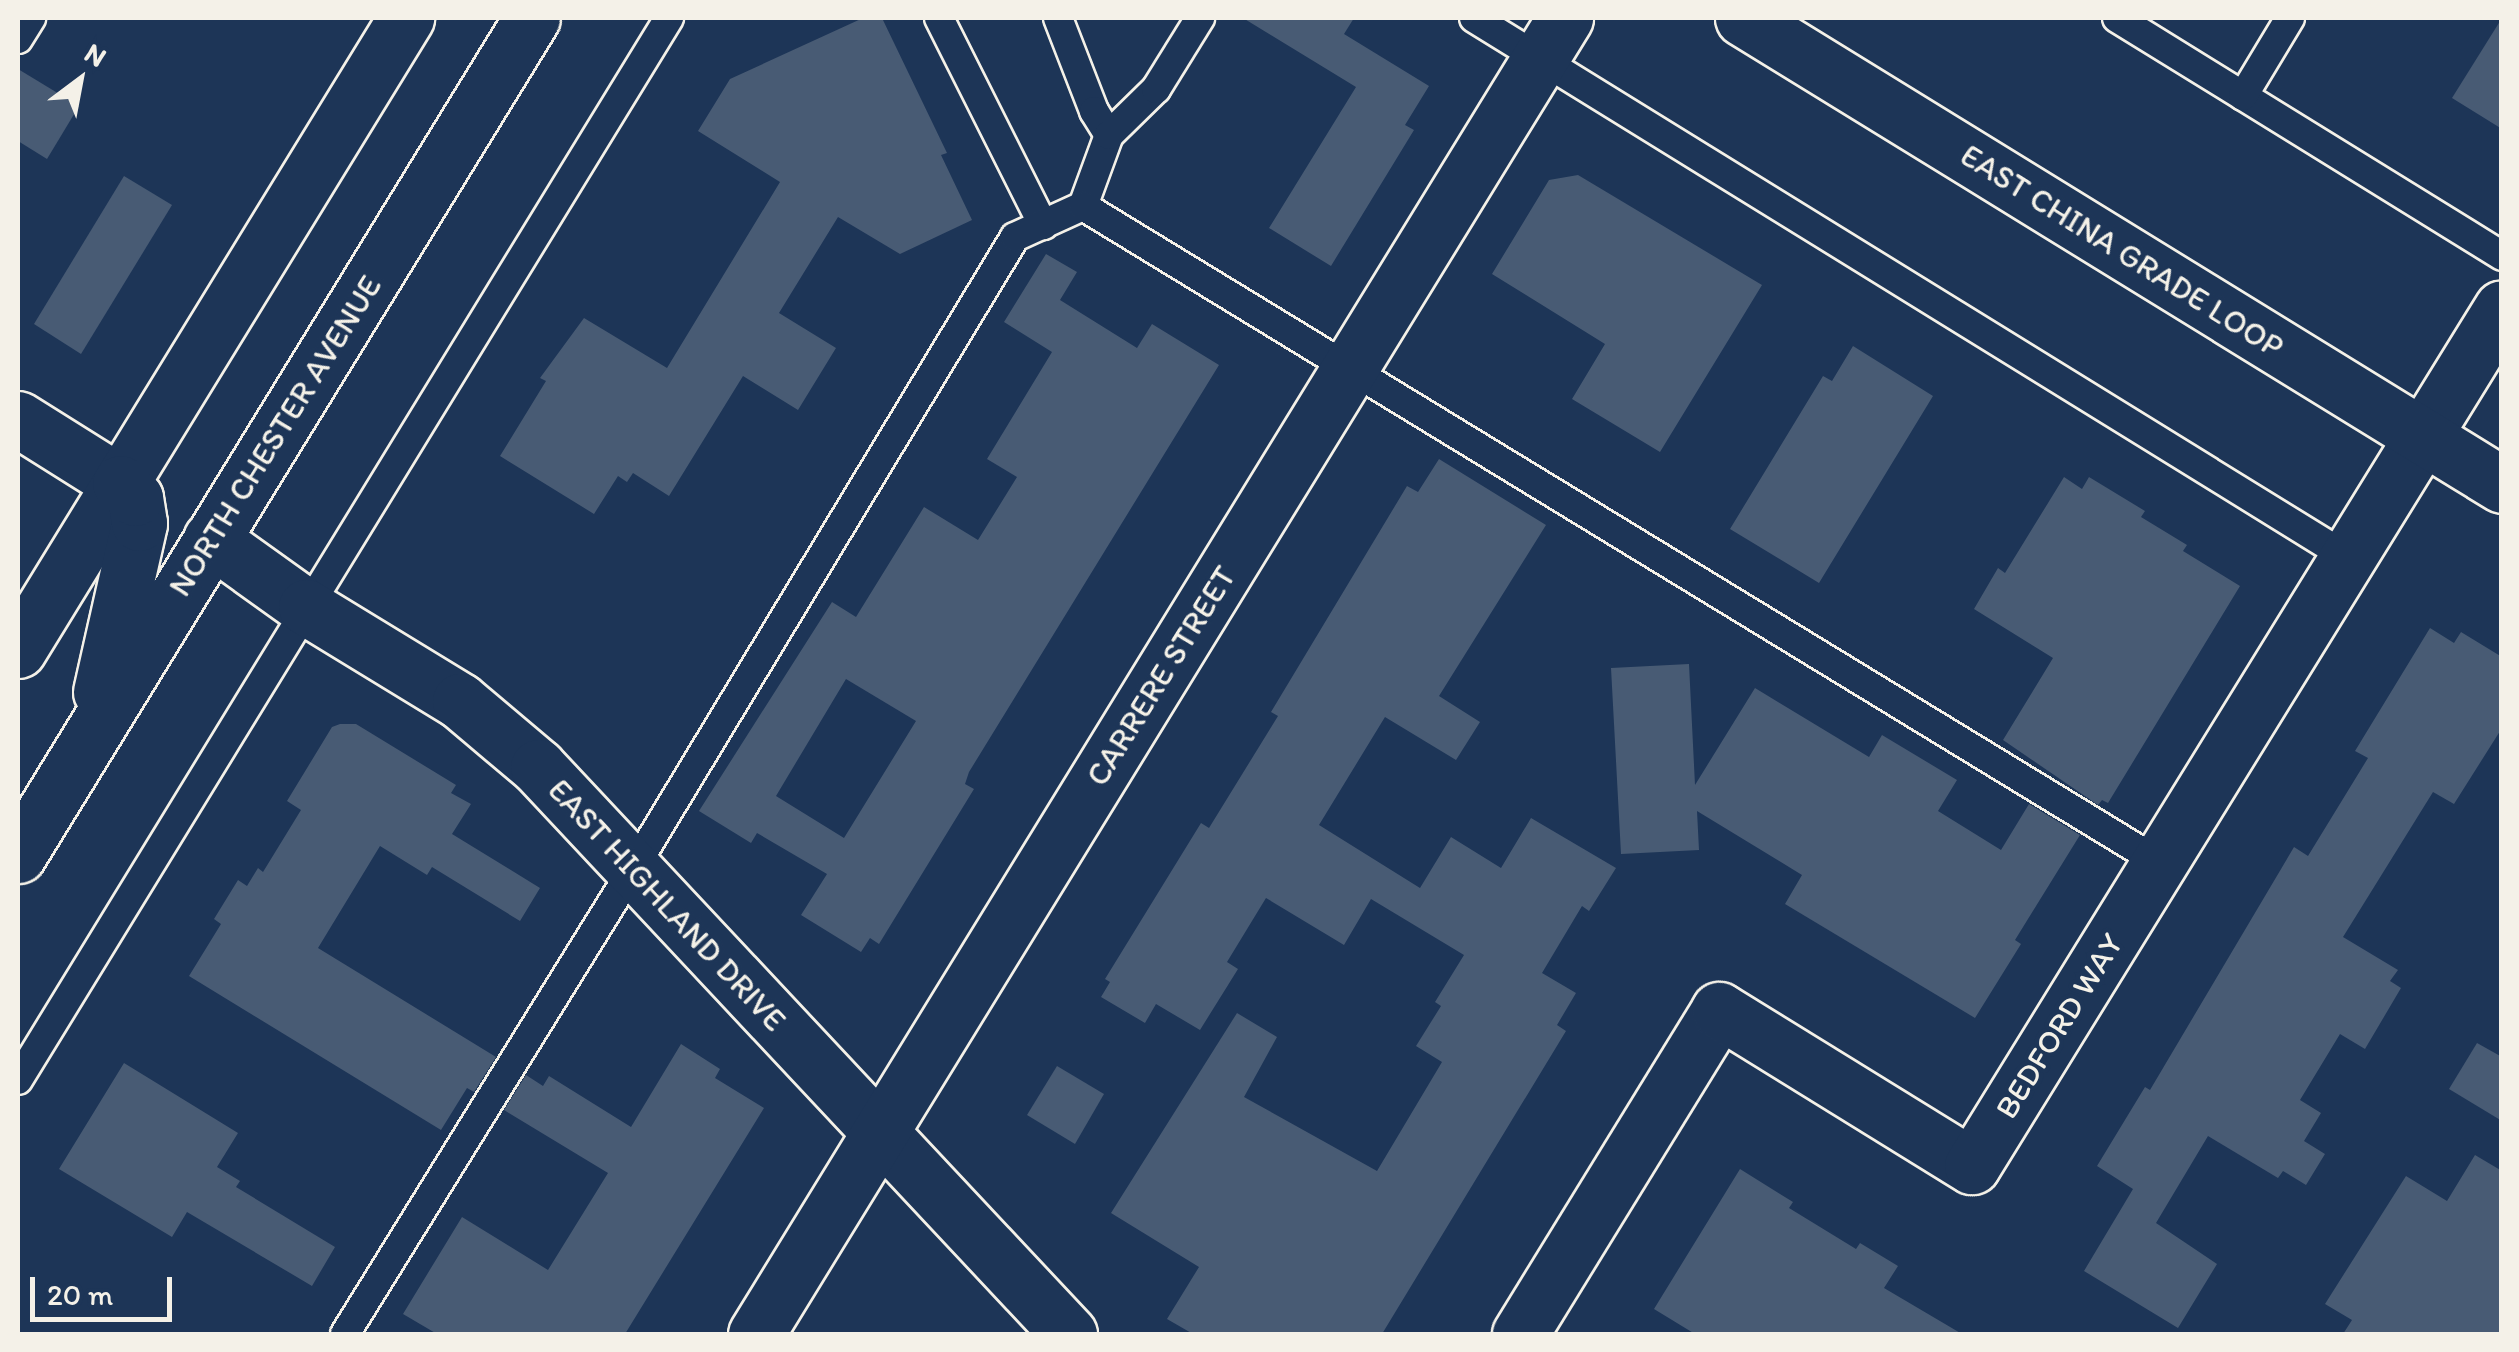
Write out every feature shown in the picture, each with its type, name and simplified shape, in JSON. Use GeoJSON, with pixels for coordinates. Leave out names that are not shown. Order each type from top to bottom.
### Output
{"type":"FeatureCollection","features":[{"type":"Feature","properties":{"kind":"street"},"geometry":{"type":"LineString","coordinates":[[18,650],[406,18]]}},
{"type":"Feature","properties":{"kind":"street","name":"NORTH CHESTER AVENUE"},"geometry":{"type":"LineString","coordinates":[[18,855],[532,18]]}},
{"type":"Feature","properties":{"kind":"street","name":"EAST CHINA GRADE LOOP"},"geometry":{"type":"LineString","coordinates":[[1743,18],[2502,486]]}},
{"type":"Feature","properties":{"kind":"street","name":"CARRERE STREET"},"geometry":{"type":"LineString","coordinates":[[756,1334],[1553,37]]}},
{"type":"Feature","properties":{"kind":"street","name":"BEDFORD WAY"},"geometry":{"type":"LineString","coordinates":[[1520,1334],[1720,1010],[1972,1166],[2502,308]]}},
{"type":"Feature","properties":{"kind":"street"},"geometry":{"type":"LineString","coordinates":[[18,419],[120,483],[136,498],[139,523],[92,734]]}},
{"type":"Feature","properties":{"kind":"street","name":"EAST HIGHLAND DRIVE"},"geometry":{"type":"LineString","coordinates":[[212,540],[306,607],[460,702],[538,767],[1069,1334]]}},
{"type":"Feature","properties":{"kind":"lane"},"geometry":{"type":"LineString","coordinates":[[18,39],[31,18]]}},
{"type":"Feature","properties":{"kind":"lane"},"geometry":{"type":"LineString","coordinates":[[18,1080],[669,18]]}},
{"type":"Feature","properties":{"kind":"lane"},"geometry":{"type":"LineString","coordinates":[[939,18],[1042,226]]}},
{"type":"Feature","properties":{"kind":"lane"},"geometry":{"type":"LineString","coordinates":[[1058,18],[1094,111],[1109,135]]}},
{"type":"Feature","properties":{"kind":"lane"},"geometry":{"type":"LineString","coordinates":[[345,1334],[633,869],[1015,237],[1084,206],[1109,135],[1156,89],[1200,18]]}},
{"type":"Feature","properties":{"kind":"lane"},"geometry":{"type":"LineString","coordinates":[[1474,18],[1553,37],[2347,558]]}},
{"type":"Feature","properties":{"kind":"lane"},"geometry":{"type":"LineString","coordinates":[[2117,18],[2502,256]]}},
{"type":"Feature","properties":{"kind":"lane"},"geometry":{"type":"LineString","coordinates":[[2243,96],[2290,18]]}},
{"type":"Feature","properties":{"kind":"lane"},"geometry":{"type":"LineString","coordinates":[[1084,206],[2160,863]]}},
{"type":"Feature","properties":{"kind":"building"},"geometry":{"type":"Polygon","coordinates":[[[863,18],[882,18],[947,153],[941,155],[972,220],[900,254],[838,217],[779,313],[836,348],[798,410],[743,376],[669,496],[633,473],[627,482],[618,476],[594,514],[500,456],[546,381],[540,378],[584,318],[667,368],[780,182],[698,131],[730,79],[863,18]]]}},
{"type":"Feature","properties":{"kind":"building"},"geometry":{"type":"Polygon","coordinates":[[[1243,18],[1354,18],[1344,34],[1429,86],[1405,125],[1414,130],[1331,266],[1269,228],[1356,87],[1243,18]]]}},
{"type":"Feature","properties":{"kind":"building"},"geometry":{"type":"Polygon","coordinates":[[[2502,18],[2502,129],[2452,98],[2502,18]]]}},
{"type":"Feature","properties":{"kind":"building"},"geometry":{"type":"Polygon","coordinates":[[[18,69],[79,106],[47,159],[18,141],[18,69]]]}},
{"type":"Feature","properties":{"kind":"building"},"geometry":{"type":"Polygon","coordinates":[[[1578,175],[1762,285],[1660,452],[1572,399],[1605,344],[1492,274],[1549,180],[1578,175]]]}},
{"type":"Feature","properties":{"kind":"building"},"geometry":{"type":"Polygon","coordinates":[[[124,176],[172,205],[81,354],[34,324],[124,176]]]}},
{"type":"Feature","properties":{"kind":"building"},"geometry":{"type":"Polygon","coordinates":[[[1046,254],[1077,272],[1060,300],[1137,348],[1152,324],[1219,365],[969,772],[965,784],[974,789],[879,944],[870,938],[861,952],[801,915],[827,874],[757,833],[751,843],[699,811],[832,602],[856,617],[924,507],[978,540],[1017,477],[987,459],[1052,352],[1004,322],[1046,254]],[[846,679],[776,796],[844,838],[916,721],[846,679]]]}},
{"type":"Feature","properties":{"kind":"building"},"geometry":{"type":"Polygon","coordinates":[[[1853,346],[1933,396],[1819,583],[1730,529],[1823,376],[1832,381],[1853,346]]]}},
{"type":"Feature","properties":{"kind":"building"},"geometry":{"type":"Polygon","coordinates":[[[1439,459],[1546,525],[1439,696],[1480,722],[1456,760],[1385,717],[1319,825],[1420,888],[1451,837],[1501,868],[1531,818],[1616,868],[1589,911],[1582,906],[1542,973],[1576,993],[1557,1025],[1566,1031],[1382,1334],[1193,1334],[1167,1319],[1199,1267],[1111,1213],[1237,1013],[1277,1037],[1244,1097],[1377,1171],[1442,1062],[1416,1046],[1441,1006],[1435,1002],[1464,955],[1371,899],[1344,945],[1266,898],[1227,962],[1238,969],[1200,1030],[1156,1004],[1145,1023],[1101,997],[1110,982],[1105,979],[1201,823],[1209,828],[1278,716],[1271,712],[1407,486],[1418,492],[1439,459]]]}},
{"type":"Feature","properties":{"kind":"building"},"geometry":{"type":"Polygon","coordinates":[[[2064,477],[2082,489],[2089,477],[2145,511],[2141,517],[2187,545],[2183,551],[2240,586],[2108,803],[2102,800],[2098,805],[2003,740],[2053,658],[1974,609],[1998,568],[2005,573],[2064,477]]]}},
{"type":"Feature","properties":{"kind":"building"},"geometry":{"type":"Polygon","coordinates":[[[2430,628],[2454,643],[2461,632],[2502,657],[2502,728],[2454,804],[2433,792],[2343,937],[2398,970],[2390,981],[2401,988],[2365,1049],[2340,1034],[2300,1100],[2321,1113],[2304,1141],[2325,1154],[2306,1185],[2283,1171],[2278,1178],[2208,1136],[2156,1223],[2217,1264],[2178,1328],[2084,1271],[2133,1189],[2097,1166],[2145,1087],[2150,1090],[2294,847],[2308,856],[2368,758],[2355,751],[2430,628]]]}},
{"type":"Feature","properties":{"kind":"building"},"geometry":{"type":"Polygon","coordinates":[[[1689,664],[1695,785],[1755,688],[1869,757],[1882,735],[1957,780],[1938,811],[2001,850],[2029,804],[2080,835],[2015,940],[2021,944],[1975,1018],[1785,904],[1802,875],[1697,811],[1699,850],[1621,854],[1611,668],[1689,664]]]}},
{"type":"Feature","properties":{"kind":"building"},"geometry":{"type":"Polygon","coordinates":[[[356,724],[456,785],[451,793],[471,804],[452,834],[540,888],[520,921],[432,867],[427,875],[380,846],[318,948],[496,1057],[474,1092],[467,1088],[441,1130],[189,976],[221,924],[214,919],[238,880],[247,886],[258,868],[263,872],[301,810],[287,801],[332,727],[356,724]]]}},
{"type":"Feature","properties":{"kind":"building"},"geometry":{"type":"Polygon","coordinates":[[[2477,1043],[2502,1057],[2502,1121],[2449,1089],[2477,1043]]]}},
{"type":"Feature","properties":{"kind":"building"},"geometry":{"type":"Polygon","coordinates":[[[681,1044],[720,1069],[715,1078],[764,1108],[625,1334],[437,1334],[403,1314],[462,1217],[548,1270],[608,1173],[504,1110],[526,1075],[543,1086],[549,1076],[631,1127],[681,1044]]]}},
{"type":"Feature","properties":{"kind":"building"},"geometry":{"type":"Polygon","coordinates":[[[124,1063],[238,1133],[217,1167],[240,1181],[236,1187],[335,1247],[312,1286],[187,1212],[172,1237],[59,1169],[124,1063]]]}},
{"type":"Feature","properties":{"kind":"building"},"geometry":{"type":"Polygon","coordinates":[[[1057,1066],[1104,1094],[1075,1144],[1027,1115],[1057,1066]]]}},
{"type":"Feature","properties":{"kind":"building"},"geometry":{"type":"Polygon","coordinates":[[[2475,1155],[2502,1171],[2502,1334],[2343,1334],[2352,1320],[2325,1304],[2406,1176],[2447,1201],[2475,1155]]]}},
{"type":"Feature","properties":{"kind":"building"},"geometry":{"type":"Polygon","coordinates":[[[1740,1169],[1793,1202],[1789,1208],[1856,1249],[1860,1243],[1898,1266],[1884,1288],[1962,1334],[1695,1334],[1654,1309],[1740,1169]]]}}]}
